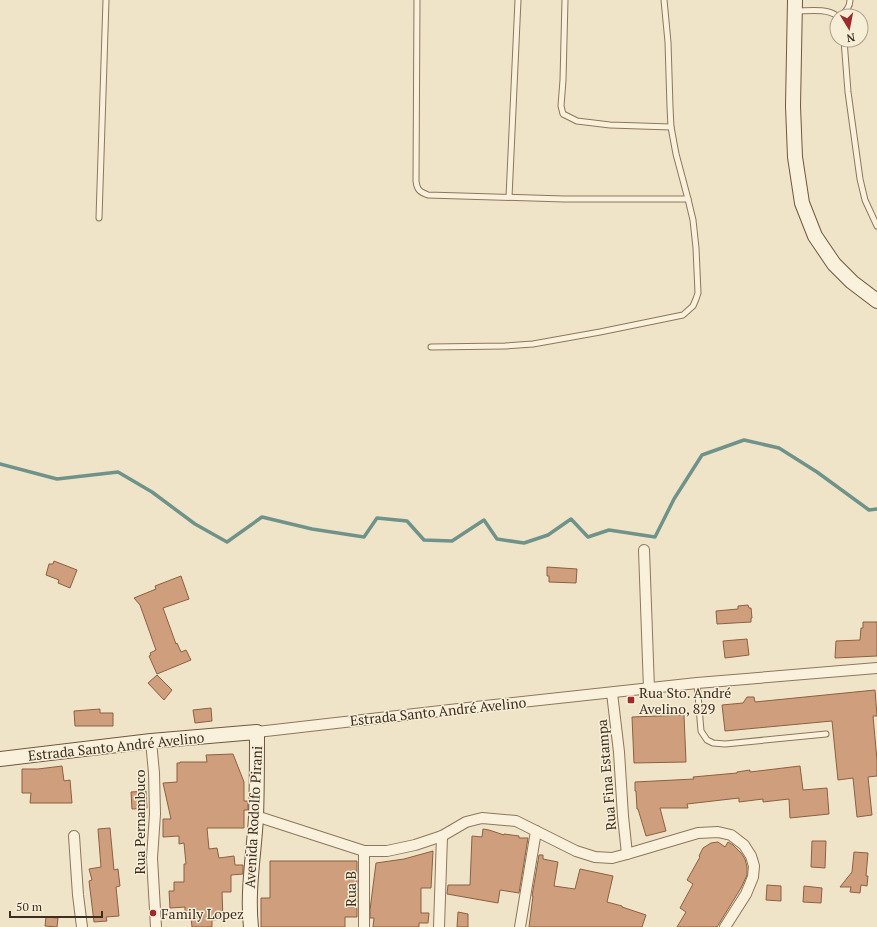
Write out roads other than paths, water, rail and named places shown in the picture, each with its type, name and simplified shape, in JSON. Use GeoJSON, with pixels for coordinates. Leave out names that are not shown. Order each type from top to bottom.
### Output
{"type":"FeatureCollection","features":[{"type":"Feature","properties":{"kind":"main road"},"geometry":{"type":"LineString","coordinates":[[795,6],[795,157],[802,203],[814,236],[834,264],[852,282],[877,301]]}},
{"type":"Feature","properties":{"kind":"main road","name":"Estrada Santo André Avelino"},"geometry":{"type":"LineString","coordinates":[[0,759],[151,741],[257,732]]}},
{"type":"Feature","properties":{"kind":"main road","name":"Avenida Rodolfo Pirani"},"geometry":{"type":"LineString","coordinates":[[251,927],[250,889],[256,816],[257,732]]}},
{"type":"Feature","properties":{"kind":"street"},"geometry":{"type":"LineString","coordinates":[[644,550],[649,689]]}},
{"type":"Feature","properties":{"kind":"street","name":"Estrada Santo André Avelino"},"geometry":{"type":"LineString","coordinates":[[257,732],[697,684],[877,668]]}},
{"type":"Feature","properties":{"kind":"street","name":"Rua Fina Estampa"},"geometry":{"type":"LineString","coordinates":[[612,693],[619,752],[627,854]]}},
{"type":"Feature","properties":{"kind":"street","name":"Rua Pernambuco"},"geometry":{"type":"LineString","coordinates":[[151,741],[154,773],[155,814],[152,858],[156,927]]}},
{"type":"Feature","properties":{"kind":"street"},"geometry":{"type":"LineString","coordinates":[[256,816],[364,851],[387,851],[400,849],[442,836],[466,822],[482,818],[516,821],[576,851],[595,857],[612,858],[698,833],[718,832],[731,835],[744,845],[751,856],[754,866],[753,877],[746,894],[725,927]]}},
{"type":"Feature","properties":{"kind":"street"},"geometry":{"type":"LineString","coordinates":[[520,927],[536,831]]}},
{"type":"Feature","properties":{"kind":"street"},"geometry":{"type":"LineString","coordinates":[[74,836],[82,927]]}},
{"type":"Feature","properties":{"kind":"street"},"geometry":{"type":"LineString","coordinates":[[439,927],[442,836]]}},
{"type":"Feature","properties":{"kind":"street","name":"Rua B"},"geometry":{"type":"LineString","coordinates":[[364,851],[364,927]]}},
{"type":"Feature","properties":{"kind":"lane"},"geometry":{"type":"LineString","coordinates":[[99,218],[106,0]]}},
{"type":"Feature","properties":{"kind":"lane"},"geometry":{"type":"LineString","coordinates":[[417,0],[416,181],[418,190],[422,193],[428,195],[564,199],[688,199]]}},
{"type":"Feature","properties":{"kind":"lane"},"geometry":{"type":"LineString","coordinates":[[509,197],[518,0]]}},
{"type":"Feature","properties":{"kind":"lane"},"geometry":{"type":"LineString","coordinates":[[565,0],[561,106],[563,114],[577,121],[610,125],[671,127]]}},
{"type":"Feature","properties":{"kind":"lane"},"geometry":{"type":"LineString","coordinates":[[431,347],[532,344],[683,315],[693,306],[698,293],[696,248],[693,220],[676,154],[671,127],[668,42],[664,0]]}},
{"type":"Feature","properties":{"kind":"lane"},"geometry":{"type":"LineString","coordinates":[[795,6],[829,12]]}},
{"type":"Feature","properties":{"kind":"lane"},"geometry":{"type":"LineString","coordinates":[[845,48],[848,92],[860,180],[865,200],[877,226]]}},
{"type":"Feature","properties":{"kind":"lane"},"geometry":{"type":"LineString","coordinates":[[697,684],[701,731],[707,740],[713,743],[725,744],[826,734]]}},
{"type":"Feature","properties":{"kind":"waterway"},"geometry":{"type":"LineString","coordinates":[[0,464],[57,479],[118,472],[152,492],[195,524],[227,542],[262,517],[312,529],[364,537],[377,518],[407,521],[424,540],[452,541],[484,520],[497,539],[524,543],[548,535],[571,519],[588,537],[609,530],[655,537],[674,499],[702,455],[744,440],[779,448],[817,472],[869,510],[877,509]]}},
{"type":"Feature","properties":{"kind":"place","name":"Rua Sto. André Avelino, 829"},"geometry":{"type":"Point","coordinates":[631,700]}},
{"type":"Feature","properties":{"kind":"place","name":"Family Lopez"},"geometry":{"type":"Point","coordinates":[153,913]}}]}
